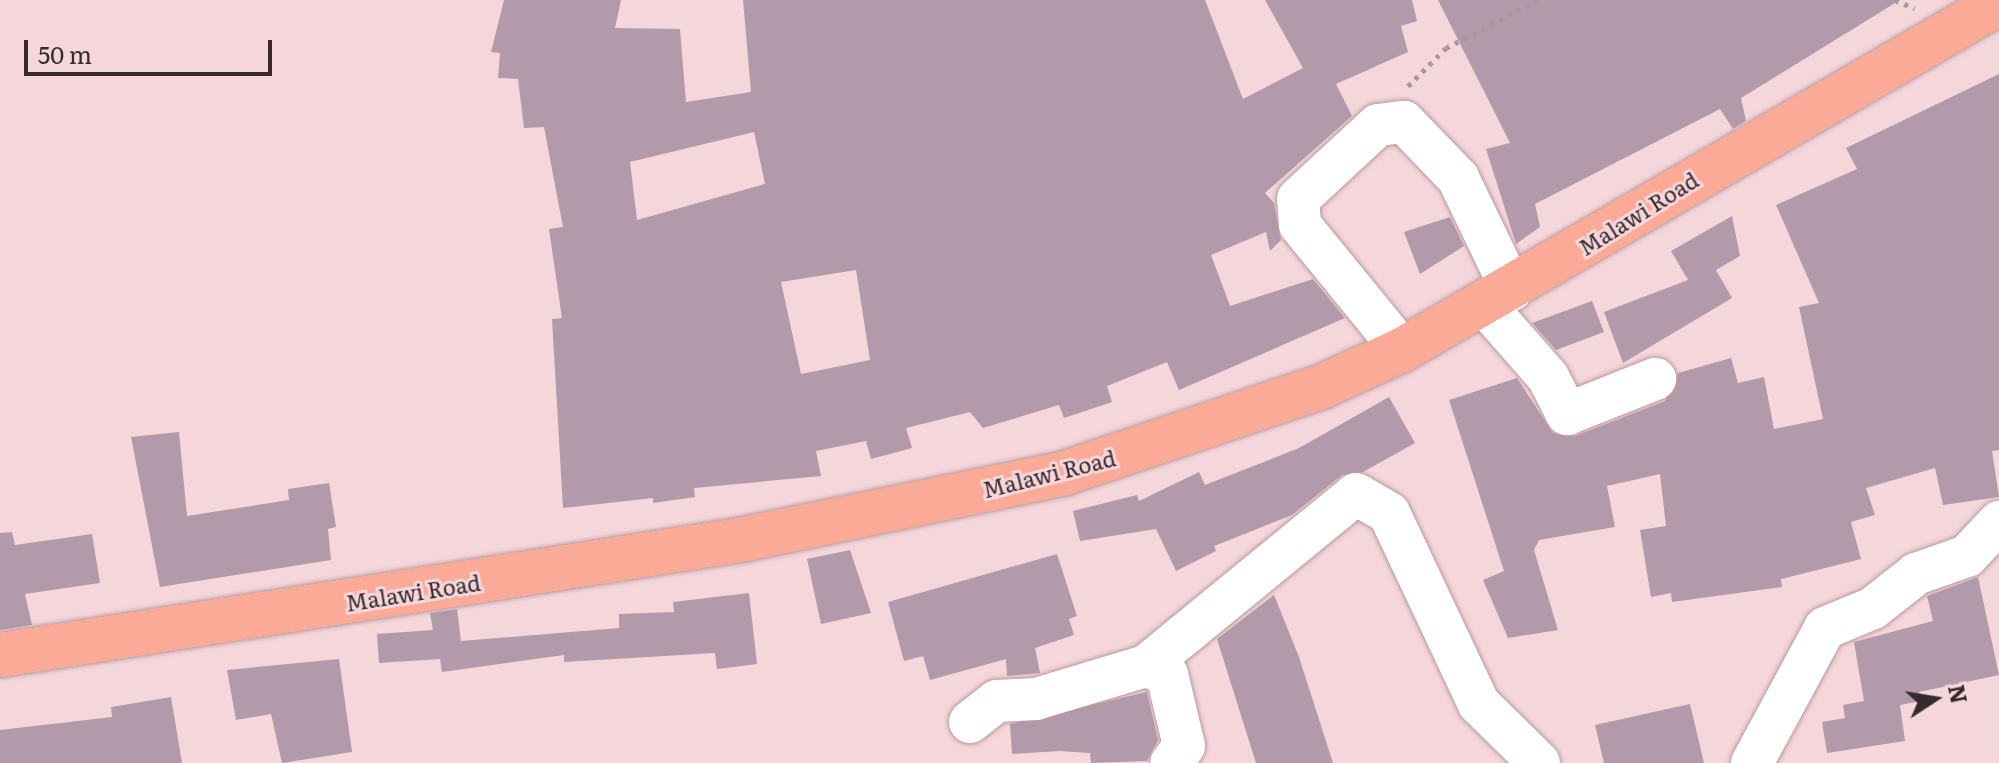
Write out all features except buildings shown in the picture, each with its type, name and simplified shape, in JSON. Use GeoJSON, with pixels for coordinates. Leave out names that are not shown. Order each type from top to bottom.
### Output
{"type":"FeatureCollection","features":[{"type":"Feature","properties":{"kind":"main road","name":"Malawi Road"},"geometry":{"type":"LineString","coordinates":[[0,655],[740,540],[1065,473],[1321,387],[1402,350],[1498,297],[1999,3]]}},
{"type":"Feature","properties":{"kind":"street"},"geometry":{"type":"LineString","coordinates":[[1402,350],[1300,225],[1298,199],[1378,125],[1404,122],[1458,178],[1498,297],[1548,377],[1567,414],[1655,379]]}},
{"type":"Feature","properties":{"kind":"street"},"geometry":{"type":"LineString","coordinates":[[970,722],[997,701],[1036,699],[1146,666],[1356,494],[1389,513],[1479,704],[1539,763]]}},
{"type":"Feature","properties":{"kind":"street"},"geometry":{"type":"LineString","coordinates":[[1752,763],[1825,628],[1873,608],[1916,574],[1967,556],[1999,522]]}},
{"type":"Feature","properties":{"kind":"street"},"geometry":{"type":"LineString","coordinates":[[1146,666],[1167,674],[1184,746],[1171,763]]}},
{"type":"Feature","properties":{"kind":"path"},"geometry":{"type":"LineString","coordinates":[[1378,125],[1446,48],[1538,0]]}}]}
